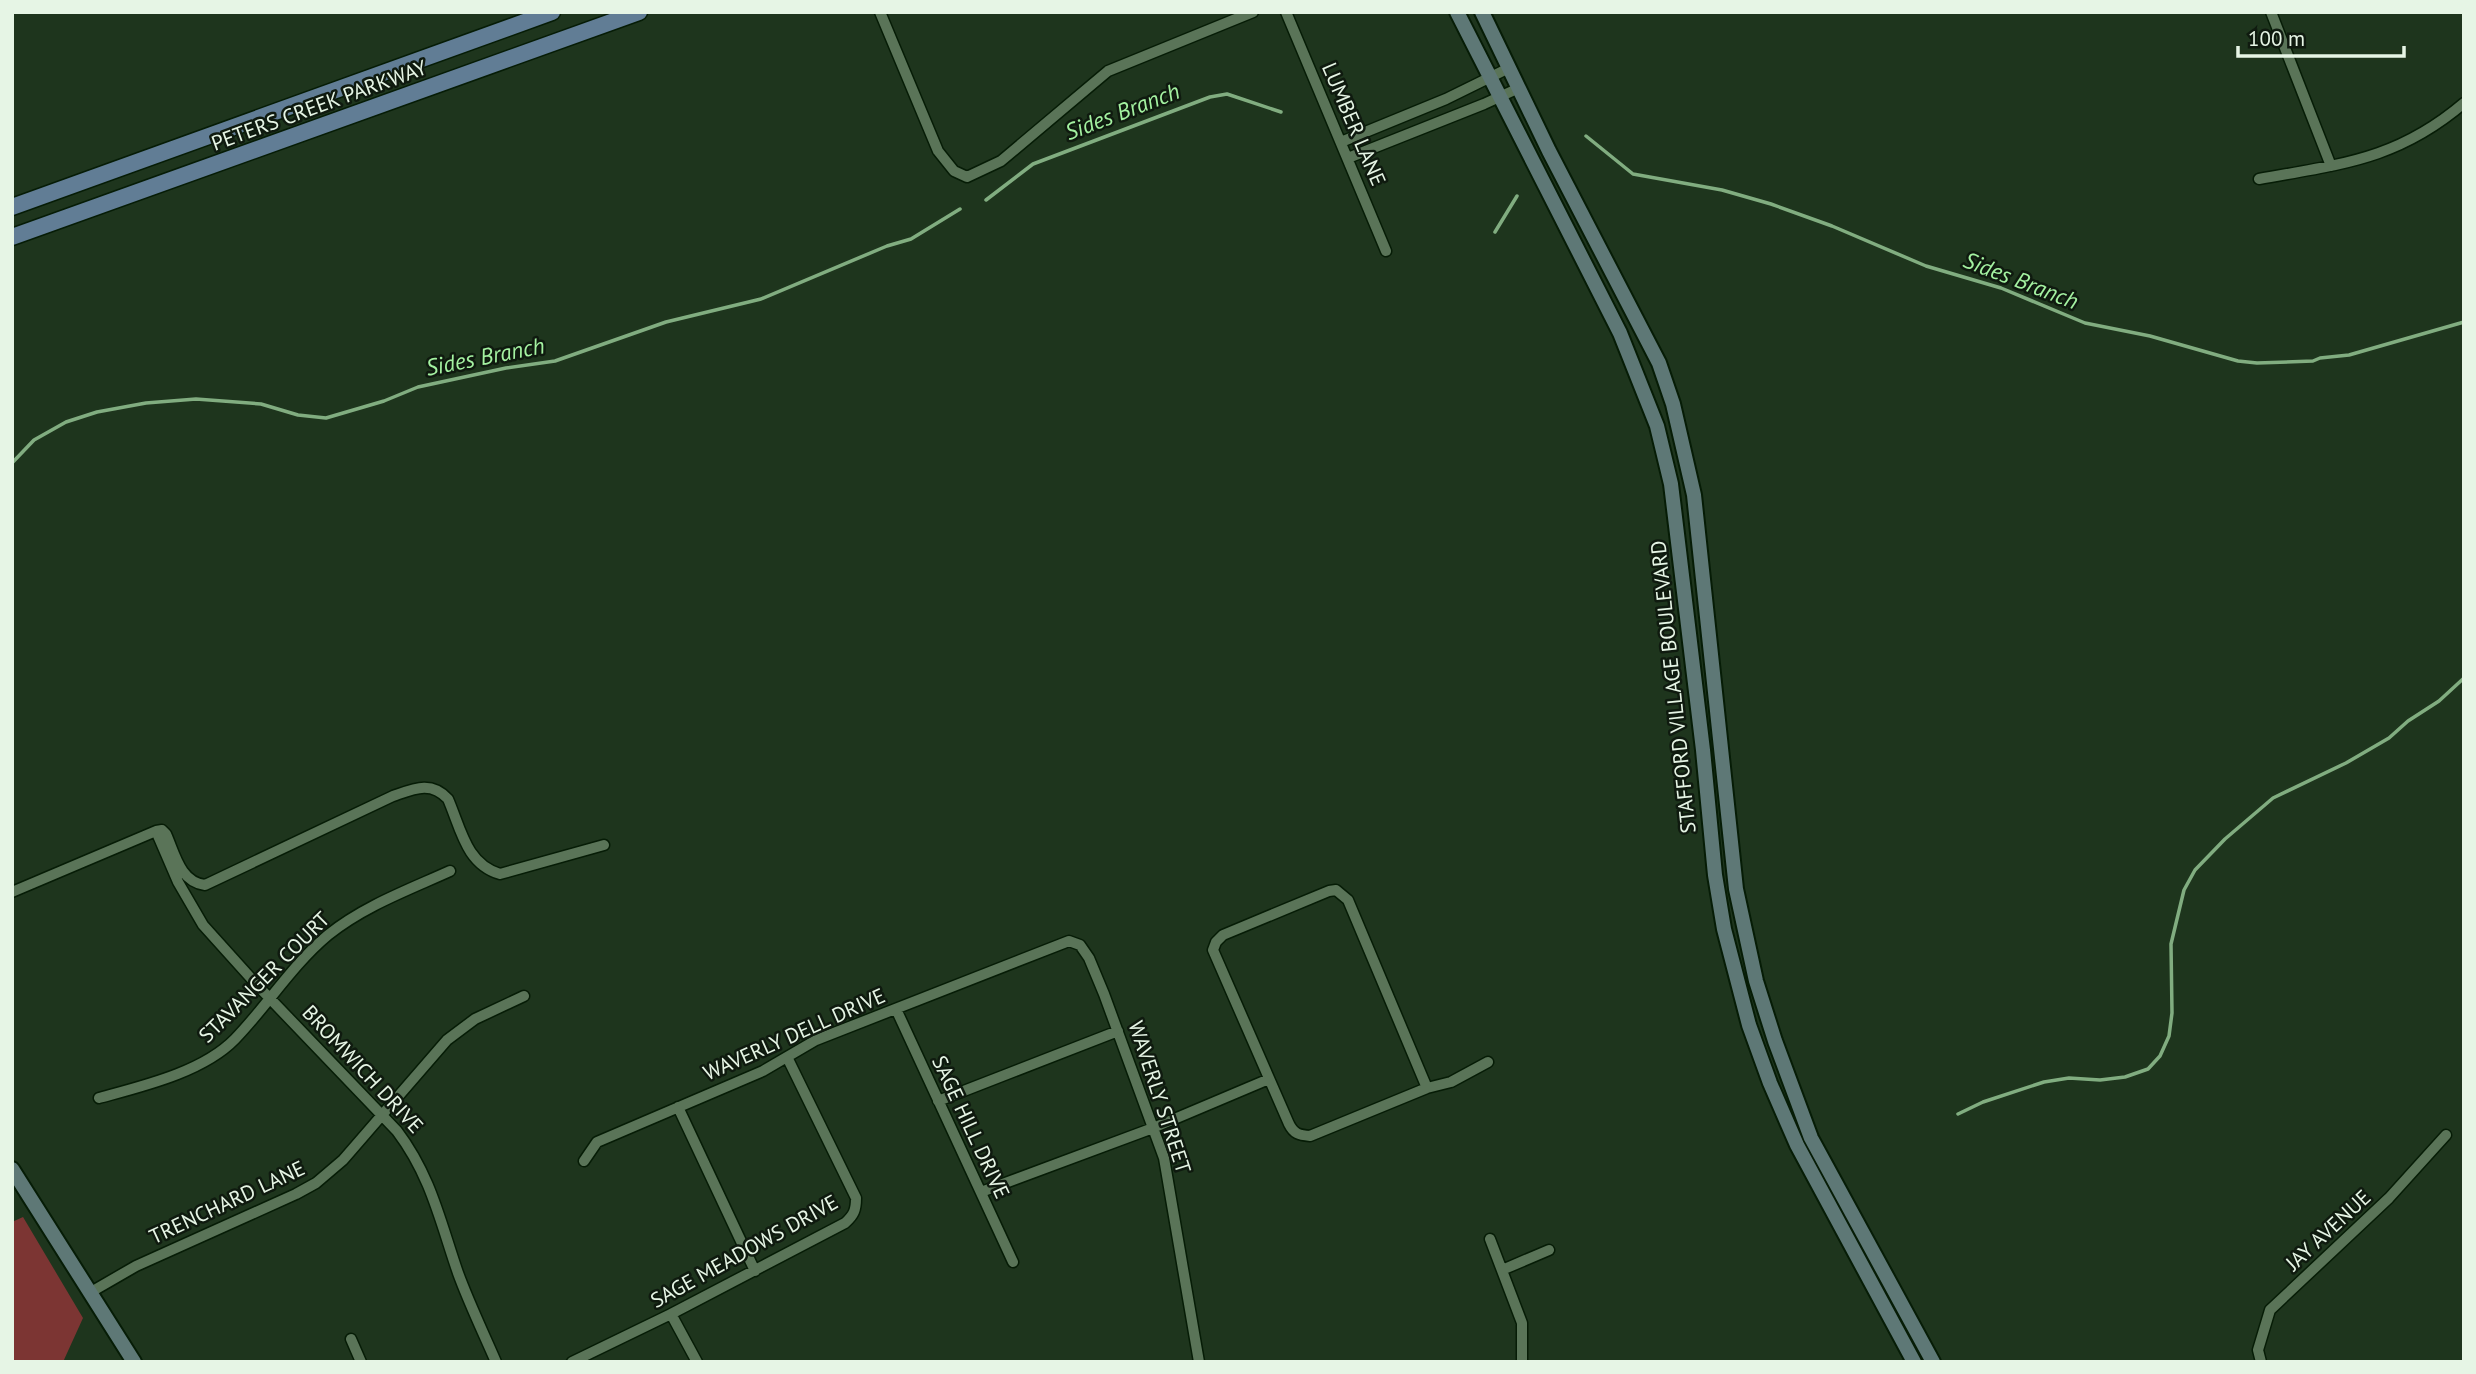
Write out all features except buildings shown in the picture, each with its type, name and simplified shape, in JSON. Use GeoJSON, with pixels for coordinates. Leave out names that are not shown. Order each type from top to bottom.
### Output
{"type":"FeatureCollection","features":[{"type":"Feature","properties":{"kind":"main road","name":"PETERS CREEK PARKWAY"},"geometry":{"type":"LineString","coordinates":[[12,207],[552,12]]}},
{"type":"Feature","properties":{"kind":"main road","name":"PETERS CREEK PARKWAY"},"geometry":{"type":"LineString","coordinates":[[12,237],[639,12]]}},
{"type":"Feature","properties":{"kind":"main road","name":"STAFFORD VILLAGE BOULEVARD"},"geometry":{"type":"LineString","coordinates":[[1457,12],[1620,333],[1657,425],[1671,484],[1702,739],[1715,875],[1724,929],[1749,1025],[1797,1145],[1914,1362]]}},
{"type":"Feature","properties":{"kind":"main road","name":"STAFFORD VILLAGE BOULEVARD"},"geometry":{"type":"LineString","coordinates":[[1482,12],[1659,363],[1682,438],[1694,495],[1736,889],[1756,981],[1811,1139],[1933,1362]]}},
{"type":"Feature","properties":{"kind":"main road"},"geometry":{"type":"LineString","coordinates":[[12,1169],[134,1362]]}},
{"type":"Feature","properties":{"kind":"street"},"geometry":{"type":"LineString","coordinates":[[880,12],[938,151],[954,171],[967,177],[1001,162],[1108,71],[1253,12]]}},
{"type":"Feature","properties":{"kind":"street","name":"LUMBER LANE"},"geometry":{"type":"LineString","coordinates":[[1286,12],[1386,251]]}},
{"type":"Feature","properties":{"kind":"street"},"geometry":{"type":"LineString","coordinates":[[2271,12],[2331,166]]}},
{"type":"Feature","properties":{"kind":"street"},"geometry":{"type":"LineString","coordinates":[[1341,142],[1509,68]]}},
{"type":"Feature","properties":{"kind":"street"},"geometry":{"type":"LineString","coordinates":[[1348,158],[1519,88]]}},
{"type":"Feature","properties":{"kind":"street"},"geometry":{"type":"LineString","coordinates":[[2259,179],[2370,158],[2414,140],[2464,103]]}},
{"type":"Feature","properties":{"kind":"street"},"geometry":{"type":"LineString","coordinates":[[1416,111],[1423,129]]}},
{"type":"Feature","properties":{"kind":"street"},"geometry":{"type":"LineString","coordinates":[[12,892],[156,831],[166,834],[187,878],[195,884],[205,885],[393,796],[421,786],[443,793],[470,853],[488,870],[500,874],[604,845]]}},
{"type":"Feature","properties":{"kind":"street","name":"BROMWICH DRIVE"},"geometry":{"type":"LineString","coordinates":[[156,831],[178,882],[203,925],[382,1114],[419,1162],[458,1273],[496,1362]]}},
{"type":"Feature","properties":{"kind":"street","name":"STAVANGER COURT"},"geometry":{"type":"LineString","coordinates":[[99,1098],[204,1062],[234,1040],[303,959],[340,925],[381,902],[450,871]]}},
{"type":"Feature","properties":{"kind":"street"},"geometry":{"type":"LineString","coordinates":[[1427,1088],[1348,900],[1336,890],[1223,935],[1216,942],[1213,950],[1293,1132],[1310,1136],[1427,1088],[1451,1082],[1488,1062]]}},
{"type":"Feature","properties":{"kind":"street","name":"WAVERLY DELL DRIVE"},"geometry":{"type":"LineString","coordinates":[[584,1161],[597,1142],[762,1071],[816,1040],[1069,941]]}},
{"type":"Feature","properties":{"kind":"street","name":"WAVERLY STREET"},"geometry":{"type":"LineString","coordinates":[[1069,941],[1080,945],[1089,958],[1164,1158],[1199,1362]]}},
{"type":"Feature","properties":{"kind":"street","name":"TRENCHARD LANE"},"geometry":{"type":"LineString","coordinates":[[91,1292],[136,1266],[316,1183],[343,1160],[453,1035],[475,1019],[524,996]]}},
{"type":"Feature","properties":{"kind":"street","name":"SAGE HILL DRIVE"},"geometry":{"type":"LineString","coordinates":[[896,1009],[1013,1262]]}},
{"type":"Feature","properties":{"kind":"street"},"geometry":{"type":"LineString","coordinates":[[938,1101],[1118,1031]]}},
{"type":"Feature","properties":{"kind":"street","name":"SAGE MEADOWS DRIVE"},"geometry":{"type":"LineString","coordinates":[[572,1362],[671,1314],[845,1223],[856,1210],[856,1198],[786,1057]]}},
{"type":"Feature","properties":{"kind":"street"},"geometry":{"type":"LineString","coordinates":[[981,1192],[1153,1128],[1269,1079]]}},
{"type":"Feature","properties":{"kind":"street"},"geometry":{"type":"LineString","coordinates":[[678,1107],[755,1270]]}},
{"type":"Feature","properties":{"kind":"street","name":"JAY AVENUE"},"geometry":{"type":"LineString","coordinates":[[2262,1362],[2258,1350],[2270,1310],[2389,1198],[2446,1135]]}},
{"type":"Feature","properties":{"kind":"street"},"geometry":{"type":"LineString","coordinates":[[1490,1239],[1522,1323],[1522,1362]]}},
{"type":"Feature","properties":{"kind":"street"},"geometry":{"type":"LineString","coordinates":[[1502,1270],[1549,1250]]}},
{"type":"Feature","properties":{"kind":"street"},"geometry":{"type":"LineString","coordinates":[[671,1314],[697,1362]]}},
{"type":"Feature","properties":{"kind":"street"},"geometry":{"type":"LineString","coordinates":[[351,1339],[361,1362]]}},
{"type":"Feature","properties":{"kind":"shaded area"},"geometry":{"type":"Polygon","coordinates":[[[23,1217],[83,1318],[63,1362],[12,1362],[12,1222],[23,1217]]]}},
{"type":"Feature","properties":{"kind":"waterway","name":"Sides Branch"},"geometry":{"type":"LineString","coordinates":[[986,200],[1033,164],[1210,97],[1227,94],[1281,112]]}},
{"type":"Feature","properties":{"kind":"waterway","name":"Sides Branch"},"geometry":{"type":"LineString","coordinates":[[1586,136],[1633,174],[1722,190],[1771,204],[1832,226],[1926,266],[2001,288],[2085,323],[2150,336],[2238,361],[2313,361],[2349,355],[2464,322]]}},
{"type":"Feature","properties":{"kind":"waterway","name":"Sides Branch"},"geometry":{"type":"LineString","coordinates":[[1495,232],[1517,196]]}},
{"type":"Feature","properties":{"kind":"waterway","name":"Sides Branch"},"geometry":{"type":"LineString","coordinates":[[12,463],[34,440],[66,422],[97,412],[146,403],[196,399],[261,404],[298,415],[326,418],[384,401],[418,387],[506,368],[555,361],[666,322],[761,299],[887,246],[911,239],[960,209]]}},
{"type":"Feature","properties":{"kind":"waterway"},"geometry":{"type":"LineString","coordinates":[[1958,1114],[1983,1102],[2044,1082],[2069,1078],[2100,1080],[2125,1077],[2148,1069],[2160,1056],[2169,1036],[2172,1013],[2171,944],[2184,890],[2195,870],[2225,839],[2273,798],[2346,763],[2389,738],[2408,721],[2439,701],[2464,678]]}}]}
